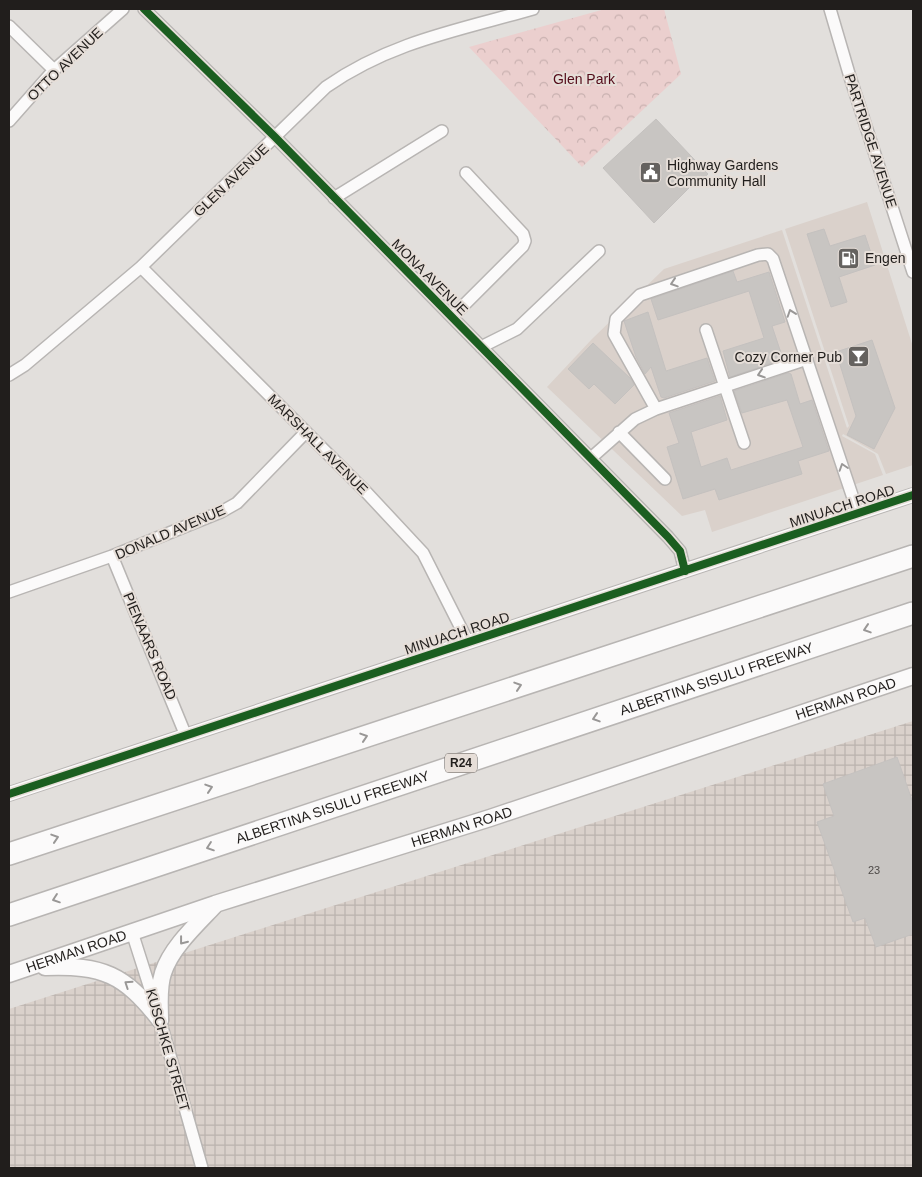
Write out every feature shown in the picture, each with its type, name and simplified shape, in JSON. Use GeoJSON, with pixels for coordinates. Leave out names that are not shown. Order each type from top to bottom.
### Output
{"type":"FeatureCollection","features":[{"type":"Feature","properties":{"kind":"highway"},"geometry":{"type":"LineString","coordinates":[[9,854],[913,556]]}},
{"type":"Feature","properties":{"kind":"highway","name":"ALBERTINA SISULU FREEWAY"},"geometry":{"type":"LineString","coordinates":[[9,914],[913,613]]}},
{"type":"Feature","properties":{"kind":"main road","name":"HERMAN ROAD"},"geometry":{"type":"LineString","coordinates":[[9,974],[215,904],[490,818],[913,676]]}},
{"type":"Feature","properties":{"kind":"main road"},"geometry":{"type":"LineString","coordinates":[[160,1020],[160,995],[163,972],[181,942],[215,904]]}},
{"type":"Feature","properties":{"kind":"main road"},"geometry":{"type":"LineString","coordinates":[[27,967],[94,969],[109,974],[137,991],[160,1020]]}},
{"type":"Feature","properties":{"kind":"street","name":"OTTO AVENUE"},"geometry":{"type":"LineString","coordinates":[[9,121],[54,70],[123,9]]}},
{"type":"Feature","properties":{"kind":"street","name":"MONA AVENUE"},"geometry":{"type":"LineString","coordinates":[[144,9],[274,137],[668,536],[680,551],[685,570]]}},
{"type":"Feature","properties":{"kind":"street","name":"GLEN AVENUE"},"geometry":{"type":"LineString","coordinates":[[9,375],[25,365],[141,267],[326,87],[356,67],[398,47],[533,9]]}},
{"type":"Feature","properties":{"kind":"street","name":"PARTRIDGE AVENUE"},"geometry":{"type":"LineString","coordinates":[[830,9],[913,272]]}},
{"type":"Feature","properties":{"kind":"street"},"geometry":{"type":"LineString","coordinates":[[9,26],[54,70]]}},
{"type":"Feature","properties":{"kind":"street"},"geometry":{"type":"LineString","coordinates":[[334,198],[442,131]]}},
{"type":"Feature","properties":{"kind":"street"},"geometry":{"type":"LineString","coordinates":[[452,317],[524,246],[525,241],[523,234],[466,173]]}},
{"type":"Feature","properties":{"kind":"street"},"geometry":{"type":"LineString","coordinates":[[481,347],[517,329],[599,251]]}},
{"type":"Feature","properties":{"kind":"street"},"geometry":{"type":"LineString","coordinates":[[656,409],[614,334],[616,319],[640,294],[758,255],[768,254],[771,256],[807,359],[858,513]]}},
{"type":"Feature","properties":{"kind":"street","name":"MARSHALL AVENUE"},"geometry":{"type":"LineString","coordinates":[[141,267],[367,493],[423,553],[468,642]]}},
{"type":"Feature","properties":{"kind":"street"},"geometry":{"type":"LineString","coordinates":[[706,330],[744,443]]}},
{"type":"Feature","properties":{"kind":"street"},"geometry":{"type":"LineString","coordinates":[[591,458],[635,419],[656,409],[807,359]]}},
{"type":"Feature","properties":{"kind":"street","name":"DONALD AVENUE"},"geometry":{"type":"LineString","coordinates":[[9,592],[112,556],[208,519],[237,503],[306,432]]}},
{"type":"Feature","properties":{"kind":"street"},"geometry":{"type":"LineString","coordinates":[[619,432],[665,479]]}},
{"type":"Feature","properties":{"kind":"street","name":"MINUACH ROAD"},"geometry":{"type":"LineString","coordinates":[[9,794],[913,495]]}},
{"type":"Feature","properties":{"kind":"street","name":"PIENAARS ROAD"},"geometry":{"type":"LineString","coordinates":[[112,556],[186,736]]}},
{"type":"Feature","properties":{"kind":"street","name":"KUSCHKE STREET"},"geometry":{"type":"LineString","coordinates":[[132,932],[160,1020],[202,1168]]}},
{"type":"Feature","properties":{"kind":"shaded area"},"geometry":{"type":"Polygon","coordinates":[[[867,202],[913,347],[913,465],[886,474],[878,454],[843,434],[842,436],[875,454],[883,475],[712,532],[705,510],[682,516],[547,387],[592,339],[664,269],[782,230],[847,428],[849,426],[785,229],[867,202]]]}},
{"type":"Feature","properties":{"kind":"shaded area"},"geometry":{"type":"Polygon","coordinates":[[[913,721],[913,1168],[9,1168],[9,1009],[913,721]]]}},
{"type":"Feature","properties":{"kind":"green space","name":"Glen Park"},"geometry":{"type":"Polygon","coordinates":[[[605,9],[664,9],[681,74],[582,167],[469,47],[605,9]]]}},
{"type":"Feature","properties":{"kind":"building"},"geometry":{"type":"Polygon","coordinates":[[[656,119],[708,174],[694,187],[692,185],[654,223],[603,168],[656,119]]]}},
{"type":"Feature","properties":{"kind":"building"},"geometry":{"type":"Polygon","coordinates":[[[824,229],[830,246],[865,235],[875,265],[839,277],[847,302],[831,307],[807,234],[824,229]]]}},
{"type":"Feature","properties":{"kind":"building"},"geometry":{"type":"Polygon","coordinates":[[[733,271],[737,282],[769,272],[785,322],[772,326],[783,359],[730,377],[723,351],[764,338],[749,291],[658,320],[651,299],[733,271]]]}},
{"type":"Feature","properties":{"kind":"building"},"geometry":{"type":"Polygon","coordinates":[[[648,312],[666,371],[707,358],[715,381],[664,398],[661,397],[651,367],[645,374],[636,357],[624,321],[648,312]]]}},
{"type":"Feature","properties":{"kind":"building"},"geometry":{"type":"Polygon","coordinates":[[[872,340],[895,408],[874,449],[847,435],[856,416],[836,352],[872,340]]]}},
{"type":"Feature","properties":{"kind":"building"},"geometry":{"type":"Polygon","coordinates":[[[593,343],[631,379],[634,385],[615,404],[594,384],[589,389],[568,369],[593,343]]]}},
{"type":"Feature","properties":{"kind":"building"},"geometry":{"type":"Polygon","coordinates":[[[788,373],[791,374],[800,404],[812,400],[829,451],[798,461],[802,474],[719,500],[715,489],[683,499],[667,447],[679,443],[669,413],[720,396],[727,420],[691,432],[701,467],[727,458],[731,470],[803,447],[787,400],[742,413],[734,391],[788,373]]]}},
{"type":"Feature","properties":{"kind":"building"},"geometry":{"type":"Polygon","coordinates":[[[897,757],[913,803],[913,934],[876,947],[865,918],[853,922],[817,822],[834,816],[823,784],[897,757]]]}},
{"type":"Feature","properties":{"kind":"cycle path"},"geometry":{"type":"LineString","coordinates":[[144,9],[275,137],[668,537],[680,551],[685,571]]}},
{"type":"Feature","properties":{"kind":"cycle path"},"geometry":{"type":"LineString","coordinates":[[9,794],[913,495]]}},
{"type":"Feature","properties":{"kind":"place","name":"Highway Gardens Community Hall"},"geometry":{"type":"Point","coordinates":[651,173]}},
{"type":"Feature","properties":{"kind":"place","name":"Engen"},"geometry":{"type":"Point","coordinates":[849,258]}},
{"type":"Feature","properties":{"kind":"place","name":"Cozy Corner Pub"},"geometry":{"type":"Point","coordinates":[858,357]}}]}
